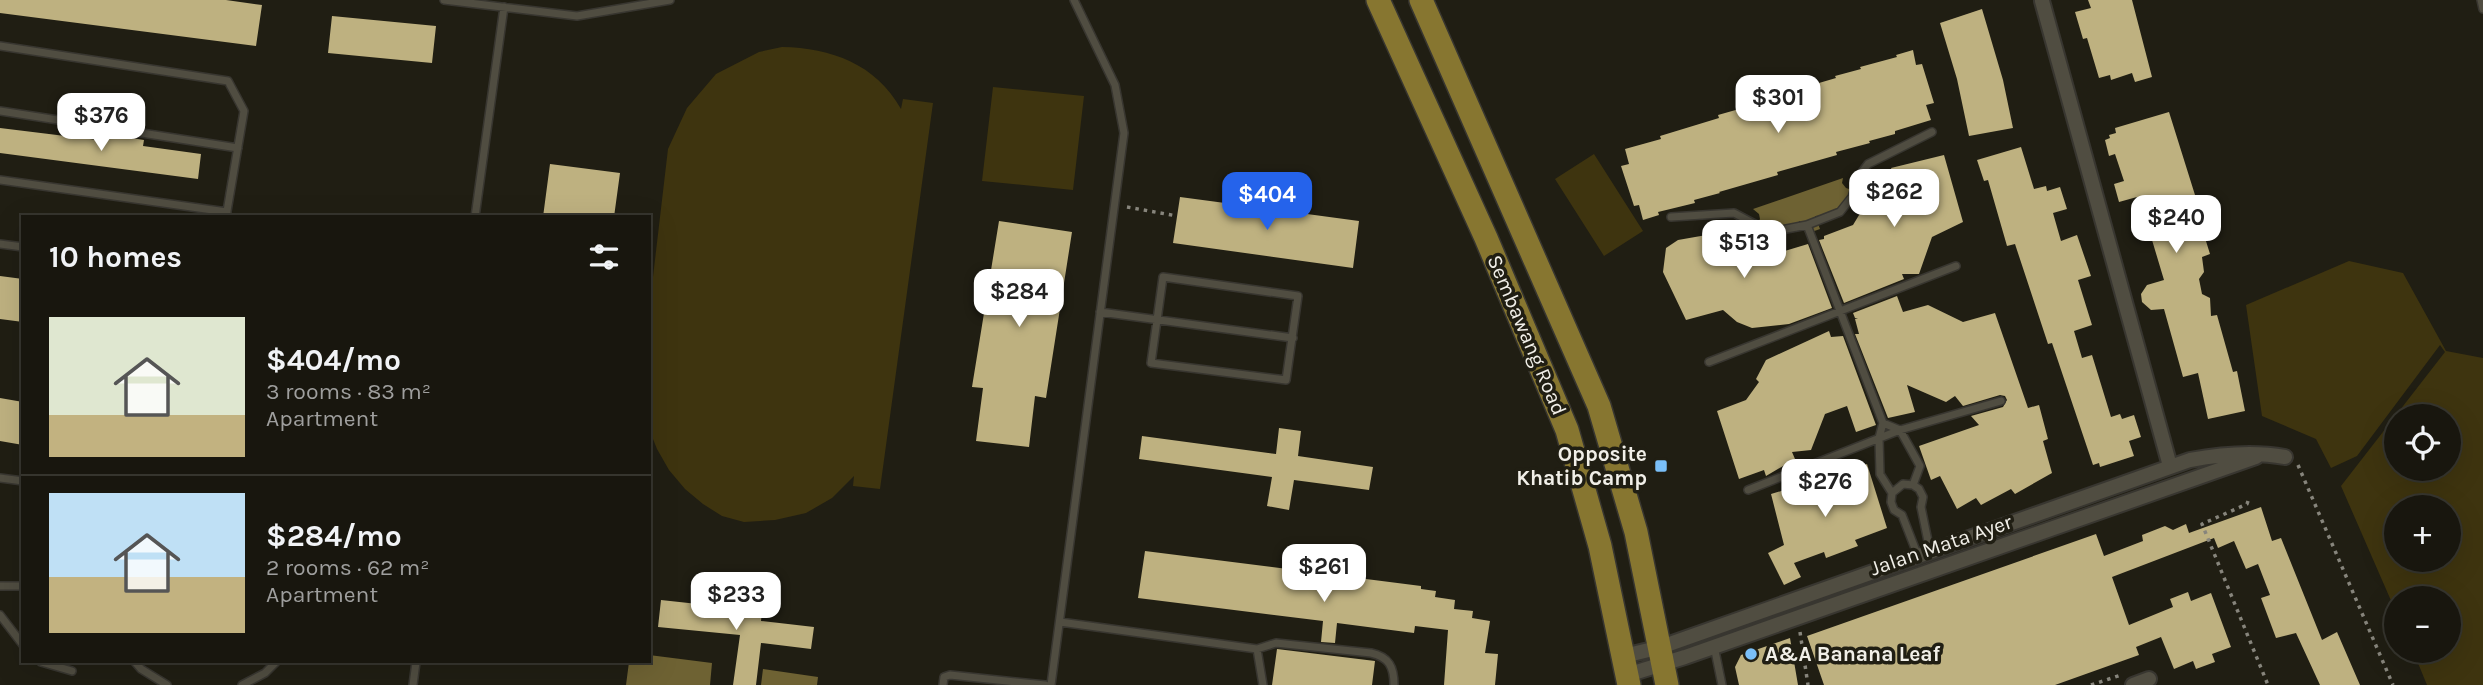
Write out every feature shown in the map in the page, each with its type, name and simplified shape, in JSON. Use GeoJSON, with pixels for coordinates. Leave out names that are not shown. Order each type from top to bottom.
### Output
{"type":"FeatureCollection","features":[{"type":"Feature","properties":{"kind":"main road","name":"Sembawang Road"},"geometry":{"type":"LineString","coordinates":[[1378,0],[1490,246],[1567,430],[1600,546],[1627,672]]}},
{"type":"Feature","properties":{"kind":"main road","name":"Sembawang Road"},"geometry":{"type":"LineString","coordinates":[[1421,0],[1599,406],[1636,531],[1664,665]]}},
{"type":"Feature","properties":{"kind":"street"},"geometry":{"type":"LineString","coordinates":[[2042,1],[2171,467]]}},
{"type":"Feature","properties":{"kind":"street","name":"Jalan Mata Ayer"},"geometry":{"type":"LineString","coordinates":[[1664,665],[1710,629],[2190,460],[2225,453],[2268,453],[2285,457]]}},
{"type":"Feature","properties":{"kind":"street","name":"Jalan Mata Ayer"},"geometry":{"type":"LineString","coordinates":[[1627,672],[1664,665],[2268,453]]}},
{"type":"Feature","properties":{"kind":"street"},"geometry":{"type":"LineString","coordinates":[[1710,629],[1714,646]]}},
{"type":"Feature","properties":{"kind":"street"},"geometry":{"type":"LineString","coordinates":[[2133,685],[2149,679]]}},
{"type":"Feature","properties":{"kind":"lane"},"geometry":{"type":"LineString","coordinates":[[444,0],[577,16],[670,0]]}},
{"type":"Feature","properties":{"kind":"lane"},"geometry":{"type":"LineString","coordinates":[[1051,685],[1124,133],[1115,85],[1074,0]]}},
{"type":"Feature","properties":{"kind":"lane"},"geometry":{"type":"LineString","coordinates":[[2481,0],[2483,9]]}},
{"type":"Feature","properties":{"kind":"lane"},"geometry":{"type":"LineString","coordinates":[[475,215],[504,7]]}},
{"type":"Feature","properties":{"kind":"lane"},"geometry":{"type":"LineString","coordinates":[[0,46],[228,81],[244,111],[226,215],[0,180]]}},
{"type":"Feature","properties":{"kind":"lane"},"geometry":{"type":"LineString","coordinates":[[0,111],[238,148]]}},
{"type":"Feature","properties":{"kind":"lane"},"geometry":{"type":"LineString","coordinates":[[1671,217],[1734,213],[1766,230],[1776,231],[1807,225],[1840,212],[1852,197],[1859,176],[1868,164],[1932,132]]}},
{"type":"Feature","properties":{"kind":"lane"},"geometry":{"type":"LineString","coordinates":[[1807,225],[1883,423],[1879,438],[1880,474],[1892,493],[1894,510],[1902,515],[1924,554]]}},
{"type":"Feature","properties":{"kind":"lane"},"geometry":{"type":"LineString","coordinates":[[0,244],[21,247]]}},
{"type":"Feature","properties":{"kind":"lane"},"geometry":{"type":"LineString","coordinates":[[1709,362],[1956,266]]}},
{"type":"Feature","properties":{"kind":"lane"},"geometry":{"type":"LineString","coordinates":[[1163,276],[1298,296],[1293,338],[1286,380],[1152,363],[1163,276]]}},
{"type":"Feature","properties":{"kind":"lane"},"geometry":{"type":"LineString","coordinates":[[1100,312],[1293,338]]}},
{"type":"Feature","properties":{"kind":"lane"},"geometry":{"type":"LineString","coordinates":[[1748,490],[1900,429],[2001,401]]}},
{"type":"Feature","properties":{"kind":"lane"},"geometry":{"type":"LineString","coordinates":[[1883,423],[1900,429],[1920,466],[1913,485]]}},
{"type":"Feature","properties":{"kind":"lane"},"geometry":{"type":"LineString","coordinates":[[0,478],[21,481]]}},
{"type":"Feature","properties":{"kind":"lane"},"geometry":{"type":"LineString","coordinates":[[1892,493],[1903,484],[1919,489],[1923,497],[1921,507],[1924,554]]}},
{"type":"Feature","properties":{"kind":"lane"},"geometry":{"type":"LineString","coordinates":[[0,586],[21,586]]}},
{"type":"Feature","properties":{"kind":"lane"},"geometry":{"type":"LineString","coordinates":[[0,615],[21,642]]}},
{"type":"Feature","properties":{"kind":"lane"},"geometry":{"type":"LineString","coordinates":[[1060,622],[1257,649],[1276,643],[1382,656],[1393,668],[1394,685]]}},
{"type":"Feature","properties":{"kind":"lane"},"geometry":{"type":"LineString","coordinates":[[1714,646],[1722,685]]}},
{"type":"Feature","properties":{"kind":"lane"},"geometry":{"type":"LineString","coordinates":[[1257,649],[1264,685]]}},
{"type":"Feature","properties":{"kind":"lane"},"geometry":{"type":"LineString","coordinates":[[44,663],[72,671]]}},
{"type":"Feature","properties":{"kind":"lane"},"geometry":{"type":"LineString","coordinates":[[136,663],[167,685]]}},
{"type":"Feature","properties":{"kind":"lane"},"geometry":{"type":"LineString","coordinates":[[243,685],[265,673],[275,663]]}},
{"type":"Feature","properties":{"kind":"lane"},"geometry":{"type":"LineString","coordinates":[[413,685],[416,663]]}},
{"type":"Feature","properties":{"kind":"lane"},"geometry":{"type":"LineString","coordinates":[[943,685],[944,677],[950,675],[1045,685]]}},
{"type":"Feature","properties":{"kind":"path"},"geometry":{"type":"LineString","coordinates":[[1114,205],[1177,216]]}},
{"type":"Feature","properties":{"kind":"path"},"geometry":{"type":"LineString","coordinates":[[2285,457],[2300,467],[2393,685]]}},
{"type":"Feature","properties":{"kind":"path"},"geometry":{"type":"LineString","coordinates":[[2248,501],[2247,504],[2202,524],[2268,685]]}},
{"type":"Feature","properties":{"kind":"path"},"geometry":{"type":"LineString","coordinates":[[1799,623],[1808,685]]}},
{"type":"Feature","properties":{"kind":"shaded area"},"geometry":{"type":"Polygon","coordinates":[[[782,47],[835,55],[850,61],[879,80],[901,109],[903,99],[933,103],[880,489],[853,486],[854,476],[832,498],[806,513],[775,520],[744,522],[722,516],[685,489],[669,470],[657,449],[651,434],[651,294],[668,149],[687,108],[716,74],[759,52],[782,47]]]}},
{"type":"Feature","properties":{"kind":"shaded area"},"geometry":{"type":"Polygon","coordinates":[[[993,87],[1084,96],[1073,190],[982,181],[993,87]]]}},
{"type":"Feature","properties":{"kind":"shaded area"},"geometry":{"type":"Polygon","coordinates":[[[1594,154],[1643,231],[1604,256],[1555,179],[1594,154]]]}},
{"type":"Feature","properties":{"kind":"shaded area"},"geometry":{"type":"Polygon","coordinates":[[[1843,178],[1842,183],[1852,190],[1838,210],[1815,216],[1820,229],[1806,234],[1800,221],[1784,232],[1757,224],[1759,214],[1753,209],[1843,178]]]}},
{"type":"Feature","properties":{"kind":"shaded area"},"geometry":{"type":"Polygon","coordinates":[[[2349,261],[2403,273],[2446,351],[2483,358],[2483,685],[2427,685],[2418,663],[2461,663],[2461,586],[2385,586],[2341,486],[2384,431],[2384,481],[2461,481],[2461,404],[2405,404],[2445,352],[2440,345],[2396,404],[2384,404],[2384,420],[2357,456],[2331,468],[2316,439],[2262,416],[2246,305],[2349,261]]]}},
{"type":"Feature","properties":{"kind":"shaded area"},"geometry":{"type":"Polygon","coordinates":[[[651,655],[712,663],[710,685],[626,685],[629,663],[651,663],[651,655]]]}},
{"type":"Feature","properties":{"kind":"shaded area"},"geometry":{"type":"Polygon","coordinates":[[[763,669],[818,677],[817,685],[761,685],[763,669]]]}},
{"type":"Feature","properties":{"kind":"building"},"geometry":{"type":"Polygon","coordinates":[[[0,0],[226,0],[262,5],[256,46],[0,13],[0,0]]]}},
{"type":"Feature","properties":{"kind":"building"},"geometry":{"type":"Polygon","coordinates":[[[2088,0],[2132,0],[2152,77],[2135,82],[2132,73],[2111,80],[2110,75],[2099,78],[2087,38],[2083,39],[2075,12],[2091,8],[2088,0]]]}},
{"type":"Feature","properties":{"kind":"building"},"geometry":{"type":"Polygon","coordinates":[[[1982,9],[2003,80],[2013,128],[1969,136],[1957,79],[1940,23],[1982,9]]]}},
{"type":"Feature","properties":{"kind":"building"},"geometry":{"type":"Polygon","coordinates":[[[332,16],[436,26],[432,63],[328,53],[332,16]]]}},
{"type":"Feature","properties":{"kind":"building"},"geometry":{"type":"Polygon","coordinates":[[[1913,50],[1916,65],[1922,64],[1934,103],[1926,105],[1931,120],[1895,131],[1895,134],[1869,141],[1870,143],[1836,152],[1837,155],[1777,172],[1778,175],[1694,200],[1695,203],[1658,212],[1659,215],[1643,220],[1639,205],[1634,206],[1621,166],[1629,164],[1625,149],[1661,139],[1660,136],[1719,118],[1718,115],[1778,98],[1778,95],[1836,78],[1835,76],[1913,50]]]}},
{"type":"Feature","properties":{"kind":"building"},"geometry":{"type":"Polygon","coordinates":[[[2169,112],[2210,254],[2202,257],[2204,272],[2199,279],[2202,294],[2210,298],[2211,316],[2217,315],[2233,372],[2237,371],[2245,411],[2208,419],[2198,373],[2183,377],[2164,309],[2151,310],[2142,302],[2141,294],[2147,285],[2164,280],[2137,197],[2119,202],[2114,184],[2124,181],[2115,154],[2109,156],[2105,140],[2116,133],[2115,128],[2169,112]]]}},
{"type":"Feature","properties":{"kind":"building"},"geometry":{"type":"Polygon","coordinates":[[[0,128],[106,141],[107,134],[144,140],[143,146],[201,154],[198,179],[0,153],[0,128]]]}},
{"type":"Feature","properties":{"kind":"building"},"geometry":{"type":"Polygon","coordinates":[[[2021,147],[2034,189],[2046,186],[2047,191],[2060,187],[2067,209],[2053,213],[2061,241],[2077,235],[2091,276],[2078,280],[2092,325],[2074,331],[2082,358],[2092,355],[2111,417],[2120,414],[2122,419],[2134,415],[2141,437],[2129,441],[2134,456],[2100,467],[2099,463],[2093,465],[2052,343],[2048,344],[2015,244],[2007,246],[1988,180],[1984,181],[1977,160],[2021,147]]]}},
{"type":"Feature","properties":{"kind":"building"},"geometry":{"type":"Polygon","coordinates":[[[1944,155],[1963,222],[1932,237],[1919,274],[1902,274],[1904,279],[1844,303],[1819,240],[1853,225],[1876,187],[1889,193],[1886,176],[1893,174],[1891,168],[1944,155]]]}},
{"type":"Feature","properties":{"kind":"building"},"geometry":{"type":"Polygon","coordinates":[[[550,164],[620,173],[614,215],[543,215],[550,164]]]}},
{"type":"Feature","properties":{"kind":"building"},"geometry":{"type":"Polygon","coordinates":[[[1180,197],[1359,221],[1353,268],[1173,243],[1180,197]]]}},
{"type":"Feature","properties":{"kind":"building"},"geometry":{"type":"Polygon","coordinates":[[[999,221],[1072,232],[1046,398],[1035,396],[1029,447],[976,441],[983,388],[972,387],[999,221]]]}},
{"type":"Feature","properties":{"kind":"building"},"geometry":{"type":"Polygon","coordinates":[[[1735,230],[1771,255],[1808,244],[1832,308],[1789,324],[1752,328],[1737,322],[1723,310],[1686,320],[1663,272],[1666,248],[1678,240],[1735,230]]]}},
{"type":"Feature","properties":{"kind":"building"},"geometry":{"type":"Polygon","coordinates":[[[0,276],[21,279],[21,322],[0,319],[0,276]]]}},
{"type":"Feature","properties":{"kind":"building"},"geometry":{"type":"Polygon","coordinates":[[[1897,296],[1903,312],[1928,305],[1963,322],[1995,313],[2028,408],[2039,405],[2048,439],[2043,441],[2052,473],[2015,494],[2011,489],[1981,505],[1976,498],[1957,509],[1940,476],[1931,480],[1919,446],[1979,425],[1971,416],[2003,407],[2007,400],[2000,395],[1963,406],[1955,396],[1946,402],[1907,385],[1915,412],[1888,418],[1855,334],[1859,334],[1855,319],[1858,318],[1855,318],[1853,313],[1897,296]]]}},
{"type":"Feature","properties":{"kind":"building"},"geometry":{"type":"Polygon","coordinates":[[[1829,331],[1831,337],[1843,336],[1876,425],[1856,432],[1847,406],[1825,414],[1811,450],[1792,452],[1795,459],[1766,476],[1764,470],[1739,479],[1717,411],[1746,400],[1759,382],[1756,379],[1766,360],[1829,331]]]}},
{"type":"Feature","properties":{"kind":"building"},"geometry":{"type":"Polygon","coordinates":[[[0,398],[21,402],[21,445],[0,441],[0,398]]]}},
{"type":"Feature","properties":{"kind":"building"},"geometry":{"type":"Polygon","coordinates":[[[1279,428],[1301,431],[1298,456],[1373,467],[1369,490],[1294,480],[1289,510],[1267,506],[1272,477],[1139,459],[1142,436],[1276,454],[1279,428]]]}},
{"type":"Feature","properties":{"kind":"building"},"geometry":{"type":"Polygon","coordinates":[[[1867,464],[1887,528],[1855,540],[1858,546],[1826,558],[1824,552],[1794,563],[1801,577],[1784,585],[1768,553],[1784,545],[1771,494],[1837,474],[1838,476],[1867,464]]]}},
{"type":"Feature","properties":{"kind":"building"},"geometry":{"type":"Polygon","coordinates":[[[2261,507],[2272,541],[2281,538],[2322,640],[2337,632],[2360,685],[2320,685],[2296,633],[2276,638],[2261,598],[2270,595],[2258,564],[2246,569],[2234,541],[2218,548],[2214,538],[2112,577],[2129,625],[2173,607],[2170,599],[2188,592],[2191,601],[2211,593],[2231,647],[2212,654],[2215,662],[2196,669],[2193,661],[2174,669],[2161,637],[2136,647],[2139,655],[2055,685],[1824,685],[1807,636],[2096,534],[2104,556],[2143,541],[2142,535],[2165,526],[2173,530],[2186,524],[2189,533],[2261,507]]]}},
{"type":"Feature","properties":{"kind":"building"},"geometry":{"type":"Polygon","coordinates":[[[1145,551],[1421,586],[1421,589],[1436,591],[1435,597],[1455,600],[1454,609],[1473,611],[1472,618],[1490,621],[1485,653],[1498,654],[1495,685],[1444,685],[1448,630],[1415,626],[1414,633],[1337,623],[1335,643],[1321,642],[1323,621],[1138,598],[1145,551]]]}},
{"type":"Feature","properties":{"kind":"building"},"geometry":{"type":"Polygon","coordinates":[[[661,600],[762,611],[761,621],[814,627],[811,649],[761,643],[756,685],[733,685],[740,635],[658,627],[661,600]]]}},
{"type":"Feature","properties":{"kind":"building"},"geometry":{"type":"Polygon","coordinates":[[[1790,638],[1798,685],[1739,685],[1735,667],[1741,655],[1790,638]]]}},
{"type":"Feature","properties":{"kind":"building"},"geometry":{"type":"Polygon","coordinates":[[[1277,649],[1375,661],[1372,685],[1272,685],[1277,649]]]}},
{"type":"Feature","properties":{"kind":"place","name":"Opposite Khatib Camp"},"geometry":{"type":"Point","coordinates":[1661,466]}},
{"type":"Feature","properties":{"kind":"place","name":"A&A Banana Leaf"},"geometry":{"type":"Point","coordinates":[1751,654]}}]}
